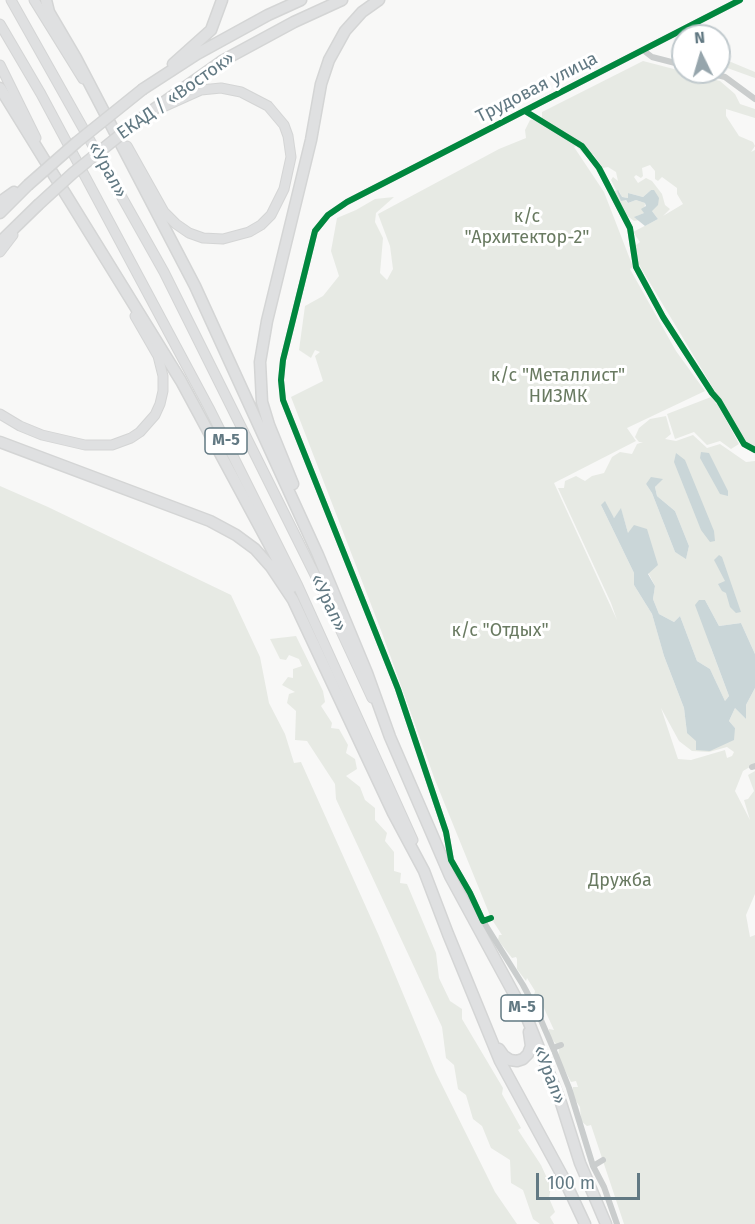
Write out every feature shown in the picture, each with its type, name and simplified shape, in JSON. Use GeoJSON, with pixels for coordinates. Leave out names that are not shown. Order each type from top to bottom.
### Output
{"type":"FeatureCollection","features":[{"type":"Feature","properties":{"kind":"highway"},"geometry":{"type":"LineString","coordinates":[[46,0],[49,12],[76,58],[195,286],[318,555],[367,673],[380,712]]}},
{"type":"Feature","properties":{"kind":"highway"},"geometry":{"type":"LineString","coordinates":[[147,86],[210,30],[222,0]]}},
{"type":"Feature","properties":{"kind":"highway","name":"ЕКАД / «Восток»"},"geometry":{"type":"LineString","coordinates":[[0,213],[77,142],[147,86],[248,26],[301,0]]}},
{"type":"Feature","properties":{"kind":"highway","name":"ЕКАД / «Восток»"},"geometry":{"type":"LineString","coordinates":[[0,242],[73,173],[140,118],[198,76],[244,48],[342,0]]}},
{"type":"Feature","properties":{"kind":"highway"},"geometry":{"type":"LineString","coordinates":[[318,555],[262,402],[260,362],[274,287],[311,140],[321,84],[329,60],[345,31],[362,12],[379,0]]}},
{"type":"Feature","properties":{"kind":"highway"},"geometry":{"type":"LineString","coordinates":[[0,88],[181,381],[249,505],[297,597],[388,803],[424,872]]}},
{"type":"Feature","properties":{"kind":"highway"},"geometry":{"type":"LineString","coordinates":[[0,202],[6,196],[28,185]]}},
{"type":"Feature","properties":{"kind":"highway"},"geometry":{"type":"LineString","coordinates":[[0,442],[210,520],[236,535],[255,549],[285,586],[331,677]]}},
{"type":"Feature","properties":{"kind":"highway","name":"«Урал»"},"geometry":{"type":"LineString","coordinates":[[380,712],[450,876],[527,1018],[555,1087],[580,1163],[613,1223]]}},
{"type":"Feature","properties":{"kind":"highway","name":"«Урал»"},"geometry":{"type":"LineString","coordinates":[[424,872],[484,1026],[510,1081],[555,1161],[585,1224]]}},
{"type":"Feature","properties":{"kind":"highway"},"geometry":{"type":"LineString","coordinates":[[484,1026],[504,1056],[517,1061],[528,1054],[531,1046],[527,1018]]}},
{"type":"Feature","properties":{"kind":"main road","name":"«Урал»"},"geometry":{"type":"LineString","coordinates":[[11,0],[184,311],[380,712]]}},
{"type":"Feature","properties":{"kind":"main road"},"geometry":{"type":"LineString","coordinates":[[34,0],[72,64],[96,98]]}},
{"type":"Feature","properties":{"kind":"main road","name":"«Урал»"},"geometry":{"type":"LineString","coordinates":[[0,24],[111,223],[249,487],[302,596],[403,819],[424,872]]}},
{"type":"Feature","properties":{"kind":"main road"},"geometry":{"type":"LineString","coordinates":[[0,65],[52,170]]}},
{"type":"Feature","properties":{"kind":"main road"},"geometry":{"type":"LineString","coordinates":[[111,124],[128,148],[164,212],[189,233],[213,240],[223,239],[261,225],[271,215],[284,189],[291,157],[284,125],[268,106],[241,92],[212,88],[190,94],[140,118]]}},
{"type":"Feature","properties":{"kind":"main road"},"geometry":{"type":"LineString","coordinates":[[0,252],[29,213]]}},
{"type":"Feature","properties":{"kind":"main road"},"geometry":{"type":"LineString","coordinates":[[0,414],[42,435],[99,446],[131,438],[140,432],[155,415],[164,391],[158,356],[133,314],[116,277]]}},
{"type":"Feature","properties":{"kind":"street","name":"Трудовая улица"},"geometry":{"type":"LineString","coordinates":[[613,1223],[604,1186],[593,1166],[569,1088],[537,1011],[483,921],[451,860],[446,832],[398,689],[283,400],[281,380],[283,360],[315,231],[328,215],[347,202],[740,0]]}},
{"type":"Feature","properties":{"kind":"street"},"geometry":{"type":"LineString","coordinates":[[643,50],[652,57],[671,62]]}},
{"type":"Feature","properties":{"kind":"street"},"geometry":{"type":"LineString","coordinates":[[731,81],[755,99]]}},
{"type":"Feature","properties":{"kind":"street"},"geometry":{"type":"LineString","coordinates":[[525,111],[582,146],[599,168],[630,228],[636,267],[663,317],[712,393],[719,400],[744,444],[755,450]]}},
{"type":"Feature","properties":{"kind":"street"},"geometry":{"type":"LineString","coordinates":[[483,921],[491,918]]}},
{"type":"Feature","properties":{"kind":"street"},"geometry":{"type":"LineString","coordinates":[[553,1048],[561,1045]]}},
{"type":"Feature","properties":{"kind":"street"},"geometry":{"type":"LineString","coordinates":[[593,1166],[603,1160]]}},
{"type":"Feature","properties":{"kind":"green space"},"geometry":{"type":"Polygon","coordinates":[[[643,61],[671,68],[671,84],[723,84],[735,94],[740,104],[755,109],[755,118],[726,109],[726,116],[739,136],[753,142],[755,146],[751,152],[755,150],[755,448],[746,443],[638,263],[635,246],[640,242],[633,232],[658,219],[652,211],[651,190],[643,197],[628,193],[628,198],[623,197],[628,203],[636,200],[645,203],[644,213],[635,217],[640,220],[634,221],[626,215],[614,193],[616,190],[611,180],[613,177],[618,181],[616,172],[608,167],[603,168],[593,154],[587,157],[576,146],[574,147],[604,192],[633,267],[630,269],[676,351],[705,391],[627,428],[636,441],[554,483],[617,620],[558,488],[564,488],[565,481],[576,476],[585,481],[592,476],[604,473],[612,457],[620,452],[632,454],[637,444],[643,442],[639,442],[635,437],[639,428],[650,419],[666,416],[671,434],[665,439],[676,441],[693,435],[707,448],[720,444],[746,462],[755,461],[755,654],[741,623],[719,626],[705,600],[711,648],[729,696],[725,701],[710,669],[697,661],[680,616],[674,622],[659,614],[653,599],[655,586],[628,533],[621,509],[614,518],[601,505],[634,573],[634,585],[652,614],[664,656],[684,708],[687,733],[735,728],[729,721],[735,708],[746,719],[746,705],[755,688],[755,764],[743,771],[735,791],[750,820],[744,800],[748,799],[754,791],[748,775],[755,771],[755,894],[746,915],[750,937],[755,935],[755,1224],[624,1224],[591,1125],[587,1126],[581,1121],[580,1107],[572,1095],[573,1087],[578,1087],[576,1081],[571,1082],[558,1057],[559,1048],[548,1034],[549,1029],[554,1030],[542,1004],[533,999],[535,991],[527,978],[526,981],[517,969],[516,957],[512,958],[498,940],[499,935],[502,935],[491,918],[435,780],[382,633],[291,397],[323,381],[315,356],[320,352],[315,350],[311,358],[299,350],[305,306],[323,296],[339,276],[331,251],[337,218],[375,199],[394,197],[376,213],[375,222],[383,238],[380,273],[387,280],[393,269],[390,246],[378,214],[499,149],[526,138],[525,130],[530,120],[542,118],[542,112],[643,61]],[[650,165],[642,168],[641,178],[636,175],[634,177],[638,183],[646,178],[652,181],[662,194],[665,205],[670,209],[663,216],[683,204],[677,194],[677,188],[662,177],[658,181],[655,179],[655,171],[650,165]],[[662,479],[646,484],[652,493],[675,552],[686,558],[689,546],[675,511],[657,496],[655,487],[662,479]],[[661,708],[678,759],[691,760],[725,750],[727,758],[732,756],[734,752],[727,747],[709,752],[692,751],[679,741],[661,708]]]}},
{"type":"Feature","properties":{"kind":"green space"},"geometry":{"type":"Polygon","coordinates":[[[731,62],[755,72],[755,78],[731,69],[731,62]]]}},
{"type":"Feature","properties":{"kind":"green space"},"geometry":{"type":"Polygon","coordinates":[[[711,397],[718,405],[739,444],[731,449],[720,441],[707,445],[694,432],[675,439],[667,414],[711,397]]]}},
{"type":"Feature","properties":{"kind":"green space"},"geometry":{"type":"Polygon","coordinates":[[[0,486],[231,595],[260,657],[269,703],[285,734],[294,763],[301,762],[379,936],[436,1073],[495,1192],[517,1224],[0,1224],[0,486]]]}},
{"type":"Feature","properties":{"kind":"green space"},"geometry":{"type":"Polygon","coordinates":[[[296,636],[323,691],[325,702],[321,706],[332,723],[331,728],[339,729],[348,745],[346,753],[355,759],[357,769],[346,776],[360,787],[365,800],[375,808],[375,820],[387,833],[385,841],[394,852],[394,871],[401,873],[400,883],[407,884],[436,953],[439,978],[450,1001],[462,1009],[462,1019],[503,1088],[502,1094],[521,1128],[518,1130],[541,1165],[551,1187],[549,1198],[555,1212],[550,1217],[554,1224],[540,1224],[533,1219],[523,1190],[511,1183],[510,1160],[491,1148],[482,1126],[473,1119],[466,1095],[458,1089],[454,1065],[446,1058],[442,1027],[336,799],[335,784],[307,741],[295,740],[296,711],[287,703],[289,694],[295,692],[282,685],[288,677],[293,678],[293,669],[302,666],[299,659],[289,655],[286,660],[280,659],[270,639],[296,636]]]}},
{"type":"Feature","properties":{"kind":"shaded area"},"geometry":{"type":"Polygon","coordinates":[[[618,190],[622,197],[628,198],[628,193],[643,197],[654,190],[659,198],[658,205],[652,211],[658,219],[645,226],[634,217],[644,213],[641,209],[646,206],[645,203],[636,200],[628,203],[626,200],[621,201],[618,190]]]}},
{"type":"Feature","properties":{"kind":"shaded area"},"geometry":{"type":"Polygon","coordinates":[[[701,452],[709,453],[728,491],[728,496],[720,494],[700,458],[701,452]]]}},
{"type":"Feature","properties":{"kind":"shaded area"},"geometry":{"type":"Polygon","coordinates":[[[676,453],[685,460],[714,531],[715,541],[710,542],[701,530],[674,462],[676,453]]]}},
{"type":"Feature","properties":{"kind":"shaded area"},"geometry":{"type":"Polygon","coordinates":[[[651,477],[663,479],[655,487],[657,496],[675,511],[689,546],[686,559],[675,552],[652,493],[646,484],[651,477]]]}},
{"type":"Feature","properties":{"kind":"shaded area"},"geometry":{"type":"Polygon","coordinates":[[[605,501],[614,518],[621,508],[628,533],[634,525],[647,529],[658,565],[648,574],[655,586],[653,599],[659,614],[674,622],[680,616],[697,661],[710,669],[725,701],[729,696],[695,605],[699,600],[705,600],[719,626],[741,623],[755,654],[755,688],[746,705],[746,719],[735,708],[729,721],[735,728],[734,740],[710,751],[696,750],[696,741],[687,733],[684,708],[664,656],[652,614],[634,585],[634,573],[601,505],[605,501]]]}},
{"type":"Feature","properties":{"kind":"shaded area"},"geometry":{"type":"Polygon","coordinates":[[[719,555],[722,557],[741,612],[736,613],[730,607],[726,593],[718,584],[725,581],[714,560],[719,555]]]}},
{"type":"Feature","properties":{"kind":"cycle path"},"geometry":{"type":"LineString","coordinates":[[491,918],[483,921],[451,860],[446,832],[398,689],[283,400],[281,380],[283,360],[315,231],[328,215],[347,202],[740,0]]}},
{"type":"Feature","properties":{"kind":"cycle path"},"geometry":{"type":"LineString","coordinates":[[525,111],[582,146],[599,168],[630,228],[636,267],[663,317],[719,401],[744,444],[755,450]]}},
{"type":"Feature","properties":{"kind":"park label","name":"к/с \"Архитектор-2\""},"geometry":{"type":"Point","coordinates":[527,227]}},
{"type":"Feature","properties":{"kind":"park label","name":"к/с \"Металлист\" НИЗМК"},"geometry":{"type":"Point","coordinates":[558,386]}},
{"type":"Feature","properties":{"kind":"park label","name":"к/с \"Отдых\""},"geometry":{"type":"Point","coordinates":[500,631]}},
{"type":"Feature","properties":{"kind":"park label","name":"Дружба"},"geometry":{"type":"Point","coordinates":[620,881]}}]}
